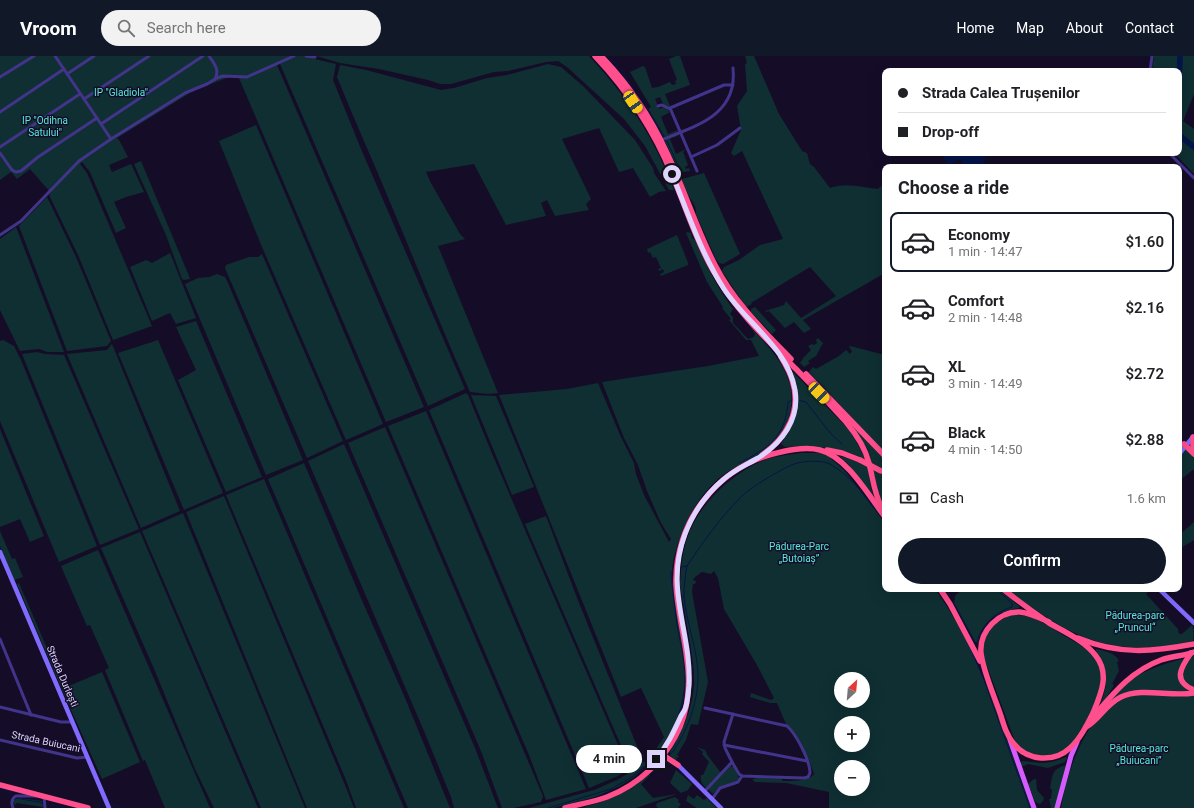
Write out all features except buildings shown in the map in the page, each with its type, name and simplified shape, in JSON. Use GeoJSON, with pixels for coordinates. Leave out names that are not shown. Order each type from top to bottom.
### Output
{"type":"FeatureCollection","features":[{"type":"Feature","properties":{"kind":"highway"},"geometry":{"type":"LineString","coordinates":[[595,56],[633,102],[657,141],[675,181],[701,247],[724,290],[743,314],[778,351],[798,368],[882,453]]}},
{"type":"Feature","properties":{"kind":"highway"},"geometry":{"type":"LineString","coordinates":[[601,56],[633,94],[649,118],[672,164],[708,251],[724,281],[745,311],[798,368],[856,435],[867,457],[876,496],[882,509]]}},
{"type":"Feature","properties":{"kind":"highway"},"geometry":{"type":"LineString","coordinates":[[676,767],[668,755],[668,752],[685,718],[689,672],[676,586],[680,549],[686,531],[707,496],[731,473],[757,459],[768,451],[784,435],[790,425],[794,414],[796,397],[792,378],[778,351]]}},
{"type":"Feature","properties":{"kind":"highway"},"geometry":{"type":"LineString","coordinates":[[1187,448],[1194,435]]}},
{"type":"Feature","properties":{"kind":"highway"},"geometry":{"type":"LineString","coordinates":[[757,459],[800,449],[826,450],[842,453],[882,471]]}},
{"type":"Feature","properties":{"kind":"highway"},"geometry":{"type":"LineString","coordinates":[[820,450],[832,455],[845,465],[882,511]]}},
{"type":"Feature","properties":{"kind":"highway"},"geometry":{"type":"LineString","coordinates":[[942,592],[987,673]]}},
{"type":"Feature","properties":{"kind":"highway"},"geometry":{"type":"LineString","coordinates":[[1007,592],[1094,653],[1103,669],[1103,687],[1078,739],[1065,753],[1043,759],[1032,757],[1022,752],[1008,735],[981,654],[981,644],[986,632],[997,619],[1005,615],[1019,612],[1031,614],[1049,622]]}},
{"type":"Feature","properties":{"kind":"highway"},"geometry":{"type":"LineString","coordinates":[[1069,634],[1098,645],[1130,650],[1167,649],[1194,644]]}},
{"type":"Feature","properties":{"kind":"highway"},"geometry":{"type":"LineString","coordinates":[[1086,725],[1115,691],[1134,674],[1161,660],[1192,652]]}},
{"type":"Feature","properties":{"kind":"highway"},"geometry":{"type":"LineString","coordinates":[[1192,652],[1181,668],[1180,676],[1186,686],[1194,691]]}},
{"type":"Feature","properties":{"kind":"highway"},"geometry":{"type":"LineString","coordinates":[[1086,725],[1092,724],[1108,706],[1129,694],[1149,693],[1182,695],[1194,691]]}},
{"type":"Feature","properties":{"kind":"highway"},"geometry":{"type":"LineString","coordinates":[[621,791],[644,776],[664,755],[664,751],[674,737],[685,709]]}},
{"type":"Feature","properties":{"kind":"highway"},"geometry":{"type":"LineString","coordinates":[[587,802],[620,788],[645,770],[668,743],[685,709]]}},
{"type":"Feature","properties":{"kind":"highway"},"geometry":{"type":"LineString","coordinates":[[664,755],[676,767]]}},
{"type":"Feature","properties":{"kind":"highway"},"geometry":{"type":"LineString","coordinates":[[565,808],[612,794],[630,784],[646,772],[659,757],[664,755]]}},
{"type":"Feature","properties":{"kind":"highway"},"geometry":{"type":"LineString","coordinates":[[587,802],[602,799],[631,786],[646,776],[662,760],[667,760],[676,767]]}},
{"type":"Feature","properties":{"kind":"highway"},"geometry":{"type":"LineString","coordinates":[[0,786],[44,802],[88,808]]}},
{"type":"Feature","properties":{"kind":"main road"},"geometry":{"type":"LineString","coordinates":[[1008,735],[1034,808]]}},
{"type":"Feature","properties":{"kind":"main road"},"geometry":{"type":"LineString","coordinates":[[1057,808],[1071,756],[1078,739]]}},
{"type":"Feature","properties":{"kind":"street"},"geometry":{"type":"LineString","coordinates":[[0,77],[34,56]]}},
{"type":"Feature","properties":{"kind":"street"},"geometry":{"type":"LineString","coordinates":[[55,56],[110,139]]}},
{"type":"Feature","properties":{"kind":"street"},"geometry":{"type":"LineString","coordinates":[[67,74],[94,56]]}},
{"type":"Feature","properties":{"kind":"street"},"geometry":{"type":"LineString","coordinates":[[84,99],[149,56]]}},
{"type":"Feature","properties":{"kind":"street"},"geometry":{"type":"LineString","coordinates":[[101,124],[203,56]]}},
{"type":"Feature","properties":{"kind":"street"},"geometry":{"type":"LineString","coordinates":[[209,56],[216,67],[217,73],[215,79]]}},
{"type":"Feature","properties":{"kind":"street"},"geometry":{"type":"LineString","coordinates":[[0,235],[20,221],[79,161],[110,139],[185,93],[223,76],[247,77],[294,56]]}},
{"type":"Feature","properties":{"kind":"street"},"geometry":{"type":"LineString","coordinates":[[306,56],[315,57]]}},
{"type":"Feature","properties":{"kind":"street"},"geometry":{"type":"LineString","coordinates":[[1150,68],[1152,56]]}},
{"type":"Feature","properties":{"kind":"street"},"geometry":{"type":"LineString","coordinates":[[661,140],[709,120],[722,109],[730,96],[733,85],[733,68]]}},
{"type":"Feature","properties":{"kind":"street"},"geometry":{"type":"LineString","coordinates":[[0,112],[64,70]]}},
{"type":"Feature","properties":{"kind":"street"},"geometry":{"type":"LineString","coordinates":[[670,110],[670,108],[724,86],[733,85]]}},
{"type":"Feature","properties":{"kind":"street"},"geometry":{"type":"LineString","coordinates":[[0,147],[80,94]]}},
{"type":"Feature","properties":{"kind":"street"},"geometry":{"type":"LineString","coordinates":[[658,106],[662,105],[670,110],[697,171]]}},
{"type":"Feature","properties":{"kind":"street"},"geometry":{"type":"LineString","coordinates":[[0,153],[12,170],[16,172],[21,171],[38,157],[97,118]]}},
{"type":"Feature","properties":{"kind":"street"},"geometry":{"type":"LineString","coordinates":[[690,157],[717,145],[740,128]]}},
{"type":"Feature","properties":{"kind":"street"},"geometry":{"type":"LineString","coordinates":[[1172,156],[1180,164]]}},
{"type":"Feature","properties":{"kind":"street"},"geometry":{"type":"LineString","coordinates":[[1182,166],[1194,178]]}},
{"type":"Feature","properties":{"kind":"street"},"geometry":{"type":"LineString","coordinates":[[1187,448],[1194,435]]}},
{"type":"Feature","properties":{"kind":"street","name":"Strada Durlești"},"geometry":{"type":"LineString","coordinates":[[0,552],[109,808]]}},
{"type":"Feature","properties":{"kind":"street"},"geometry":{"type":"LineString","coordinates":[[1162,592],[1194,624]]}},
{"type":"Feature","properties":{"kind":"street"},"geometry":{"type":"LineString","coordinates":[[0,639],[31,715]]}},
{"type":"Feature","properties":{"kind":"street"},"geometry":{"type":"LineString","coordinates":[[0,707],[61,722],[73,722]]}},
{"type":"Feature","properties":{"kind":"street"},"geometry":{"type":"LineString","coordinates":[[705,708],[733,714],[787,726],[793,732],[807,761],[810,773],[808,777],[742,776],[739,774],[724,745],[724,739],[733,714]]}},
{"type":"Feature","properties":{"kind":"street","name":"Strada Buiucani"},"geometry":{"type":"LineString","coordinates":[[0,740],[77,758],[88,758]]}},
{"type":"Feature","properties":{"kind":"street"},"geometry":{"type":"LineString","coordinates":[[724,745],[807,761]]}},
{"type":"Feature","properties":{"kind":"street"},"geometry":{"type":"LineString","coordinates":[[704,792],[732,762]]}},
{"type":"Feature","properties":{"kind":"street"},"geometry":{"type":"LineString","coordinates":[[676,767],[691,779],[721,808]]}},
{"type":"Feature","properties":{"kind":"street"},"geometry":{"type":"LineString","coordinates":[[712,799],[720,788],[738,782],[742,776]]}},
{"type":"Feature","properties":{"kind":"street"},"geometry":{"type":"LineString","coordinates":[[14,808],[12,804],[13,799],[16,796],[44,802]]}},
{"type":"Feature","properties":{"kind":"green space"},"geometry":{"type":"Polygon","coordinates":[[[0,56],[314,56],[315,59],[336,64],[333,80],[361,149],[465,389],[428,406],[280,64],[277,65],[424,407],[386,422],[239,78],[229,77],[193,91],[117,138],[128,157],[109,165],[112,172],[131,164],[144,192],[114,202],[126,228],[116,233],[90,172],[82,162],[80,164],[87,173],[152,326],[113,340],[78,255],[49,195],[51,193],[30,169],[17,179],[11,172],[0,180],[0,56]]]}},
{"type":"Feature","properties":{"kind":"green space"},"geometry":{"type":"Polygon","coordinates":[[[316,56],[589,56],[616,87],[638,118],[658,152],[674,190],[669,190],[645,146],[624,119],[567,67],[558,61],[546,62],[508,71],[494,72],[451,84],[440,84],[379,69],[340,63],[316,56]]]}},
{"type":"Feature","properties":{"kind":"green space"},"geometry":{"type":"Polygon","coordinates":[[[680,56],[690,85],[665,94],[670,106],[667,107],[663,104],[660,97],[655,99],[659,109],[664,107],[670,112],[661,117],[668,134],[678,130],[677,132],[665,137],[648,109],[651,107],[630,72],[643,66],[645,67],[652,88],[670,82],[672,85],[676,84],[675,81],[677,80],[669,59],[680,56]]]}},
{"type":"Feature","properties":{"kind":"green space"},"geometry":{"type":"Polygon","coordinates":[[[745,56],[754,56],[779,114],[802,151],[807,153],[810,164],[830,188],[841,185],[878,189],[881,186],[882,187],[882,275],[803,320],[811,329],[804,333],[794,322],[785,328],[769,311],[765,311],[784,305],[786,301],[801,318],[836,296],[810,267],[746,307],[722,271],[724,267],[739,260],[760,245],[783,239],[742,151],[734,156],[731,153],[741,130],[737,106],[747,91],[745,64],[747,63],[745,56]]]}},
{"type":"Feature","properties":{"kind":"green space"},"geometry":{"type":"Polygon","coordinates":[[[1154,56],[1194,56],[1194,94],[1183,121],[1194,129],[1194,174],[1177,156],[1182,156],[1182,68],[1152,68],[1154,56]]]}},
{"type":"Feature","properties":{"kind":"green space"},"geometry":{"type":"Polygon","coordinates":[[[548,64],[561,67],[583,86],[635,140],[666,191],[659,192],[650,197],[633,168],[619,172],[599,128],[562,139],[591,199],[586,204],[589,210],[555,216],[547,200],[541,203],[546,216],[506,225],[474,164],[426,172],[460,234],[465,239],[438,246],[498,393],[488,394],[470,392],[337,77],[340,65],[366,70],[441,90],[548,64]]]}},
{"type":"Feature","properties":{"kind":"green space"},"geometry":{"type":"Polygon","coordinates":[[[256,125],[383,424],[346,440],[262,247],[219,141],[256,125]]]}},
{"type":"Feature","properties":{"kind":"green space"},"geometry":{"type":"Polygon","coordinates":[[[678,134],[679,135],[670,139],[676,154],[686,149],[683,152],[688,165],[685,167],[686,169],[689,168],[690,171],[682,172],[678,169],[665,141],[666,139],[678,134]]]}},
{"type":"Feature","properties":{"kind":"green space"},"geometry":{"type":"Polygon","coordinates":[[[141,161],[190,279],[182,279],[166,235],[134,164],[141,161]]]}},
{"type":"Feature","properties":{"kind":"green space"},"geometry":{"type":"Polygon","coordinates":[[[704,173],[740,254],[723,264],[719,263],[716,259],[682,179],[704,173]]]}},
{"type":"Feature","properties":{"kind":"green space"},"geometry":{"type":"Polygon","coordinates":[[[47,197],[76,257],[111,341],[107,346],[67,351],[19,226],[47,197]]]}},
{"type":"Feature","properties":{"kind":"green space"},"geometry":{"type":"Polygon","coordinates":[[[16,227],[64,352],[47,352],[39,349],[20,351],[0,310],[0,239],[16,227]]]}},
{"type":"Feature","properties":{"kind":"green space"},"geometry":{"type":"Polygon","coordinates":[[[686,233],[691,233],[692,238],[695,240],[712,276],[733,309],[730,314],[733,317],[733,323],[748,339],[754,337],[755,334],[750,327],[768,346],[783,367],[791,390],[791,402],[789,416],[781,434],[763,452],[725,473],[712,484],[696,505],[683,529],[674,556],[672,574],[686,676],[684,699],[677,720],[667,740],[654,759],[651,756],[664,737],[641,688],[621,697],[499,395],[567,389],[598,383],[620,435],[634,463],[636,474],[644,495],[669,542],[671,539],[661,523],[647,491],[638,465],[624,438],[602,382],[708,366],[759,356],[751,340],[746,340],[729,320],[731,319],[722,308],[723,307],[707,282],[686,233]]]}},
{"type":"Feature","properties":{"kind":"green space"},"geometry":{"type":"Polygon","coordinates":[[[677,235],[688,265],[661,276],[660,274],[664,272],[663,269],[659,271],[658,269],[661,268],[656,257],[653,258],[650,252],[648,253],[647,249],[677,235]]]}},
{"type":"Feature","properties":{"kind":"green space"},"geometry":{"type":"Polygon","coordinates":[[[170,253],[196,318],[176,324],[170,313],[152,321],[130,267],[146,260],[152,263],[170,253]]]}},
{"type":"Feature","properties":{"kind":"green space"},"geometry":{"type":"Polygon","coordinates":[[[262,254],[343,441],[307,458],[225,268],[226,265],[249,257],[258,257],[262,254]]]}},
{"type":"Feature","properties":{"kind":"green space"},"geometry":{"type":"Polygon","coordinates":[[[217,274],[225,277],[228,283],[303,460],[266,475],[185,284],[198,278],[209,277],[217,274]]]}},
{"type":"Feature","properties":{"kind":"green space"},"geometry":{"type":"Polygon","coordinates":[[[755,307],[776,330],[772,334],[751,312],[751,309],[755,307]]]}},
{"type":"Feature","properties":{"kind":"green space"},"geometry":{"type":"Polygon","coordinates":[[[196,321],[262,477],[226,492],[178,380],[196,370],[176,327],[196,321]]]}},
{"type":"Feature","properties":{"kind":"green space"},"geometry":{"type":"Polygon","coordinates":[[[818,338],[823,343],[816,356],[808,361],[810,363],[804,367],[800,363],[811,350],[808,346],[817,343],[816,340],[818,338]]]}},
{"type":"Feature","properties":{"kind":"green space"},"geometry":{"type":"Polygon","coordinates":[[[3,340],[14,346],[21,360],[97,546],[59,562],[0,421],[0,341],[3,340]]]}},
{"type":"Feature","properties":{"kind":"green space"},"geometry":{"type":"Polygon","coordinates":[[[158,340],[223,493],[184,510],[118,353],[158,340]]]}},
{"type":"Feature","properties":{"kind":"green space"},"geometry":{"type":"Polygon","coordinates":[[[112,344],[180,511],[141,528],[67,354],[107,350],[112,344]]]}},
{"type":"Feature","properties":{"kind":"green space"},"geometry":{"type":"Polygon","coordinates":[[[849,347],[882,354],[882,450],[809,372],[813,367],[816,369],[839,356],[846,350],[850,354],[852,351],[849,347]]]}},
{"type":"Feature","properties":{"kind":"green space"},"geometry":{"type":"Polygon","coordinates":[[[37,352],[64,355],[139,529],[100,545],[22,354],[37,352]]]}},
{"type":"Feature","properties":{"kind":"green space"},"geometry":{"type":"Polygon","coordinates":[[[791,370],[850,431],[866,460],[837,449],[785,447],[781,444],[790,429],[797,407],[797,391],[791,370]]]}},
{"type":"Feature","properties":{"kind":"green space"},"geometry":{"type":"Polygon","coordinates":[[[466,393],[628,768],[618,776],[589,788],[429,410],[466,393]]]}},
{"type":"Feature","properties":{"kind":"green space"},"geometry":{"type":"Polygon","coordinates":[[[471,395],[496,396],[534,487],[512,495],[471,395]]]}},
{"type":"Feature","properties":{"kind":"green space"},"geometry":{"type":"Polygon","coordinates":[[[426,411],[586,789],[546,800],[529,755],[388,426],[426,411]]]}},
{"type":"Feature","properties":{"kind":"green space"},"geometry":{"type":"Polygon","coordinates":[[[846,417],[882,456],[882,469],[872,463],[868,450],[846,417]]]}},
{"type":"Feature","properties":{"kind":"green space"},"geometry":{"type":"Polygon","coordinates":[[[385,427],[543,796],[541,802],[514,808],[502,808],[481,751],[348,443],[385,427]]]}},
{"type":"Feature","properties":{"kind":"green space"},"geometry":{"type":"Polygon","coordinates":[[[0,429],[44,536],[30,542],[20,519],[0,527],[0,429]]]}},
{"type":"Feature","properties":{"kind":"green space"},"geometry":{"type":"Polygon","coordinates":[[[1190,442],[1194,443],[1194,469],[1182,479],[1182,452],[1190,442]]]}},
{"type":"Feature","properties":{"kind":"green space"},"geometry":{"type":"Polygon","coordinates":[[[344,444],[475,748],[498,808],[454,808],[424,731],[308,461],[344,444]]]}},
{"type":"Feature","properties":{"kind":"green space","name":"Pădurea-Parc „Butoiaș”"},"geometry":{"type":"Polygon","coordinates":[[[801,453],[820,453],[828,456],[844,470],[882,519],[882,592],[937,592],[966,640],[979,667],[1001,723],[1031,808],[829,808],[829,792],[786,783],[755,782],[752,779],[781,779],[783,781],[795,781],[808,778],[814,774],[809,760],[793,731],[786,724],[777,703],[770,703],[750,697],[751,693],[771,700],[774,698],[757,665],[724,609],[718,578],[714,571],[711,574],[702,572],[693,580],[696,581],[695,584],[693,584],[692,592],[708,682],[698,725],[691,724],[686,740],[677,755],[679,757],[675,757],[677,759],[676,761],[670,755],[670,752],[679,737],[689,712],[694,686],[688,628],[680,585],[684,550],[692,527],[698,515],[716,493],[738,474],[762,461],[771,458],[801,453]]]}},
{"type":"Feature","properties":{"kind":"green space"},"geometry":{"type":"Polygon","coordinates":[[[840,456],[868,467],[874,498],[849,465],[840,456]]]}},
{"type":"Feature","properties":{"kind":"green space"},"geometry":{"type":"Polygon","coordinates":[[[304,463],[405,698],[450,808],[408,808],[268,479],[304,463]]]}},
{"type":"Feature","properties":{"kind":"green space"},"geometry":{"type":"Polygon","coordinates":[[[873,470],[882,475],[882,502],[873,470]]]}},
{"type":"Feature","properties":{"kind":"green space"},"geometry":{"type":"Polygon","coordinates":[[[264,479],[404,808],[356,808],[346,780],[226,495],[264,479]]]}},
{"type":"Feature","properties":{"kind":"green space"},"geometry":{"type":"Polygon","coordinates":[[[224,496],[354,808],[307,808],[186,512],[224,496]]]}},
{"type":"Feature","properties":{"kind":"green space"},"geometry":{"type":"Polygon","coordinates":[[[183,513],[305,808],[261,808],[142,531],[183,513]]]}},
{"type":"Feature","properties":{"kind":"green space"},"geometry":{"type":"Polygon","coordinates":[[[546,516],[577,598],[643,761],[634,763],[629,762],[623,750],[525,524],[546,516]]]}},
{"type":"Feature","properties":{"kind":"green space"},"geometry":{"type":"Polygon","coordinates":[[[1194,522],[1194,540],[1182,547],[1182,532],[1194,522]]]}},
{"type":"Feature","properties":{"kind":"green space"},"geometry":{"type":"Polygon","coordinates":[[[0,531],[12,559],[15,558],[23,577],[14,580],[0,546],[0,531]]]}},
{"type":"Feature","properties":{"kind":"green space"},"geometry":{"type":"Polygon","coordinates":[[[140,532],[258,808],[214,808],[195,769],[155,671],[101,548],[140,532]]]}},
{"type":"Feature","properties":{"kind":"green space"},"geometry":{"type":"Polygon","coordinates":[[[98,550],[210,808],[165,808],[145,760],[143,761],[105,670],[109,668],[90,625],[87,626],[61,566],[98,550]]]}},
{"type":"Feature","properties":{"kind":"green space"},"geometry":{"type":"Polygon","coordinates":[[[19,583],[64,688],[102,672],[140,762],[102,779],[17,584],[19,583]]]}},
{"type":"Feature","properties":{"kind":"green space"},"geometry":{"type":"Polygon","coordinates":[[[959,592],[1002,592],[1019,606],[1019,608],[996,615],[988,622],[982,631],[978,642],[975,642],[954,604],[955,596],[959,592]]]}},
{"type":"Feature","properties":{"kind":"green space","name":"Pădurea-parc „Pruncul“"},"geometry":{"type":"Polygon","coordinates":[[[1010,592],[1148,592],[1146,594],[1178,629],[1179,634],[1182,634],[1192,625],[1194,633],[1193,641],[1153,647],[1110,645],[1074,633],[1010,592]]]}},
{"type":"Feature","properties":{"kind":"green space"},"geometry":{"type":"Polygon","coordinates":[[[1011,615],[1032,618],[1077,643],[1091,654],[1099,667],[1101,685],[1096,701],[1086,721],[1069,746],[1063,751],[1054,755],[1040,756],[1030,754],[1024,751],[1017,744],[984,658],[984,643],[989,631],[998,622],[1011,615]]]}},
{"type":"Feature","properties":{"kind":"green space"},"geometry":{"type":"Polygon","coordinates":[[[1096,649],[1113,654],[1119,661],[1117,662],[1119,671],[1112,684],[1114,685],[1105,700],[1101,703],[1105,690],[1106,676],[1103,663],[1096,649]]]}},
{"type":"Feature","properties":{"kind":"green space","name":"Pădurea-parc „Buiucani”"},"geometry":{"type":"Polygon","coordinates":[[[1194,656],[1194,808],[1061,808],[1068,778],[1078,750],[1093,723],[1112,699],[1127,683],[1142,673],[1167,663],[1194,656]]]}},
{"type":"Feature","properties":{"kind":"green space"},"geometry":{"type":"Polygon","coordinates":[[[697,747],[705,750],[721,773],[706,788],[703,785],[701,775],[703,775],[709,762],[702,754],[703,752],[697,747]]]}},
{"type":"Feature","properties":{"kind":"green space"},"geometry":{"type":"Polygon","coordinates":[[[1066,757],[1065,762],[1048,768],[1028,764],[1021,767],[1020,762],[1040,763],[1059,760],[1066,757]]]}},
{"type":"Feature","properties":{"kind":"green space"},"geometry":{"type":"Polygon","coordinates":[[[646,761],[649,763],[633,778],[620,786],[595,797],[553,808],[529,808],[594,790],[617,780],[627,774],[632,767],[646,761]]]}},
{"type":"Feature","properties":{"kind":"green space"},"geometry":{"type":"Polygon","coordinates":[[[1066,765],[1055,808],[1051,808],[1049,799],[1051,799],[1052,789],[1050,789],[1052,776],[1055,771],[1066,765]]]}},
{"type":"Feature","properties":{"kind":"green space"},"geometry":{"type":"Polygon","coordinates":[[[730,766],[734,767],[739,780],[719,787],[713,794],[708,789],[730,766]]]}},
{"type":"Feature","properties":{"kind":"green space"},"geometry":{"type":"Polygon","coordinates":[[[676,770],[692,784],[688,790],[681,793],[670,783],[676,770]]]}},
{"type":"Feature","properties":{"kind":"green space"},"geometry":{"type":"Polygon","coordinates":[[[649,774],[650,775],[641,784],[653,798],[677,794],[636,808],[583,808],[622,793],[639,783],[649,774]]]}},
{"type":"Feature","properties":{"kind":"green space"},"geometry":{"type":"Polygon","coordinates":[[[1036,779],[1037,790],[1044,798],[1040,804],[1035,801],[1028,784],[1036,779]]]}},
{"type":"Feature","properties":{"kind":"green space"},"geometry":{"type":"Polygon","coordinates":[[[688,795],[694,799],[697,795],[704,800],[707,798],[716,808],[697,808],[686,801],[688,795]]]}},
{"type":"Feature","properties":{"kind":"green space"},"geometry":{"type":"Polygon","coordinates":[[[675,797],[681,804],[678,808],[658,808],[656,806],[657,803],[675,797]]]}},
{"type":"Feature","properties":{"kind":"green space"},"geometry":{"type":"Polygon","coordinates":[[[18,798],[42,801],[43,807],[17,803],[15,805],[13,801],[18,798]]]}},
{"type":"Feature","properties":{"kind":"shaded area"},"geometry":{"type":"Polygon","coordinates":[[[943,156],[985,156],[984,164],[964,164],[960,159],[948,164],[943,156]]]}},
{"type":"Feature","properties":{"kind":"waterway"},"geometry":{"type":"LineString","coordinates":[[608,56],[618,66]]}},
{"type":"Feature","properties":{"kind":"waterway"},"geometry":{"type":"LineString","coordinates":[[1180,56],[1180,68]]}},
{"type":"Feature","properties":{"kind":"waterway"},"geometry":{"type":"LineString","coordinates":[[622,69],[626,78],[645,104],[664,136]]}},
{"type":"Feature","properties":{"kind":"waterway"},"geometry":{"type":"LineString","coordinates":[[1182,137],[1194,147]]}},
{"type":"Feature","properties":{"kind":"waterway"},"geometry":{"type":"LineString","coordinates":[[667,141],[680,170]]}},
{"type":"Feature","properties":{"kind":"waterway"},"geometry":{"type":"LineString","coordinates":[[739,463],[767,447],[774,440],[784,424],[788,402],[793,400]]}},
{"type":"Feature","properties":{"kind":"waterway"},"geometry":{"type":"LineString","coordinates":[[798,400],[806,402],[831,434],[842,444]]}},
{"type":"Feature","properties":{"kind":"waterway"},"geometry":{"type":"LineString","coordinates":[[682,567],[687,566],[719,522],[744,494],[767,478],[797,463],[814,461],[823,462],[838,469],[852,481],[881,516]]}},
{"type":"Feature","properties":{"kind":"waterway"},"geometry":{"type":"LineString","coordinates":[[671,754],[677,746],[691,716],[698,684],[696,654],[684,596],[687,566]]}},
{"type":"Feature","properties":{"kind":"waterway"},"geometry":{"type":"LineString","coordinates":[[654,757],[661,749],[673,729],[681,707],[685,684],[684,661],[677,625],[671,576],[671,572],[673,571]]}},
{"type":"Feature","properties":{"kind":"waterway"},"geometry":{"type":"LineString","coordinates":[[977,642],[985,625],[1000,612],[1012,607],[1012,603],[999,592]]}},
{"type":"Feature","properties":{"kind":"waterway"},"geometry":{"type":"LineString","coordinates":[[954,603],[975,642]]}},
{"type":"Feature","properties":{"kind":"waterway"},"geometry":{"type":"LineString","coordinates":[[969,645],[984,680],[1030,808]]}},
{"type":"Feature","properties":{"kind":"waterway"},"geometry":{"type":"LineString","coordinates":[[548,808],[611,789],[632,777],[646,765]]}},
{"type":"Feature","properties":{"kind":"waterway"},"geometry":{"type":"LineString","coordinates":[[0,790],[13,795]]}},
{"type":"Feature","properties":{"kind":"waterway"},"geometry":{"type":"LineString","coordinates":[[16,798],[43,803]]}},
{"type":"Feature","properties":{"kind":"waterway"},"geometry":{"type":"LineString","coordinates":[[110,803],[123,808]]}},
{"type":"Feature","properties":{"kind":"waterway"},"geometry":{"type":"LineString","coordinates":[[46,804],[64,808]]}},
{"type":"Feature","properties":{"kind":"waterway"},"geometry":{"type":"LineString","coordinates":[[97,805],[105,805]]}},
{"type":"Feature","properties":{"kind":"route"},"geometry":{"type":"LineString","coordinates":[[656,759],[674,732],[685,709],[687,698],[689,672],[678,604],[676,581],[682,541],[697,510],[712,490],[731,473],[763,455],[779,441],[787,431],[794,414],[796,397],[792,378],[778,351],[737,307],[724,290],[709,264],[672,174]]}},
{"type":"Feature","properties":{"kind":"park label","name":"IP \"Gladiola\""},"geometry":{"type":"Point","coordinates":[121,92]}},
{"type":"Feature","properties":{"kind":"park label","name":"IP \"Odihna Satului\""},"geometry":{"type":"Point","coordinates":[45,126]}}]}
